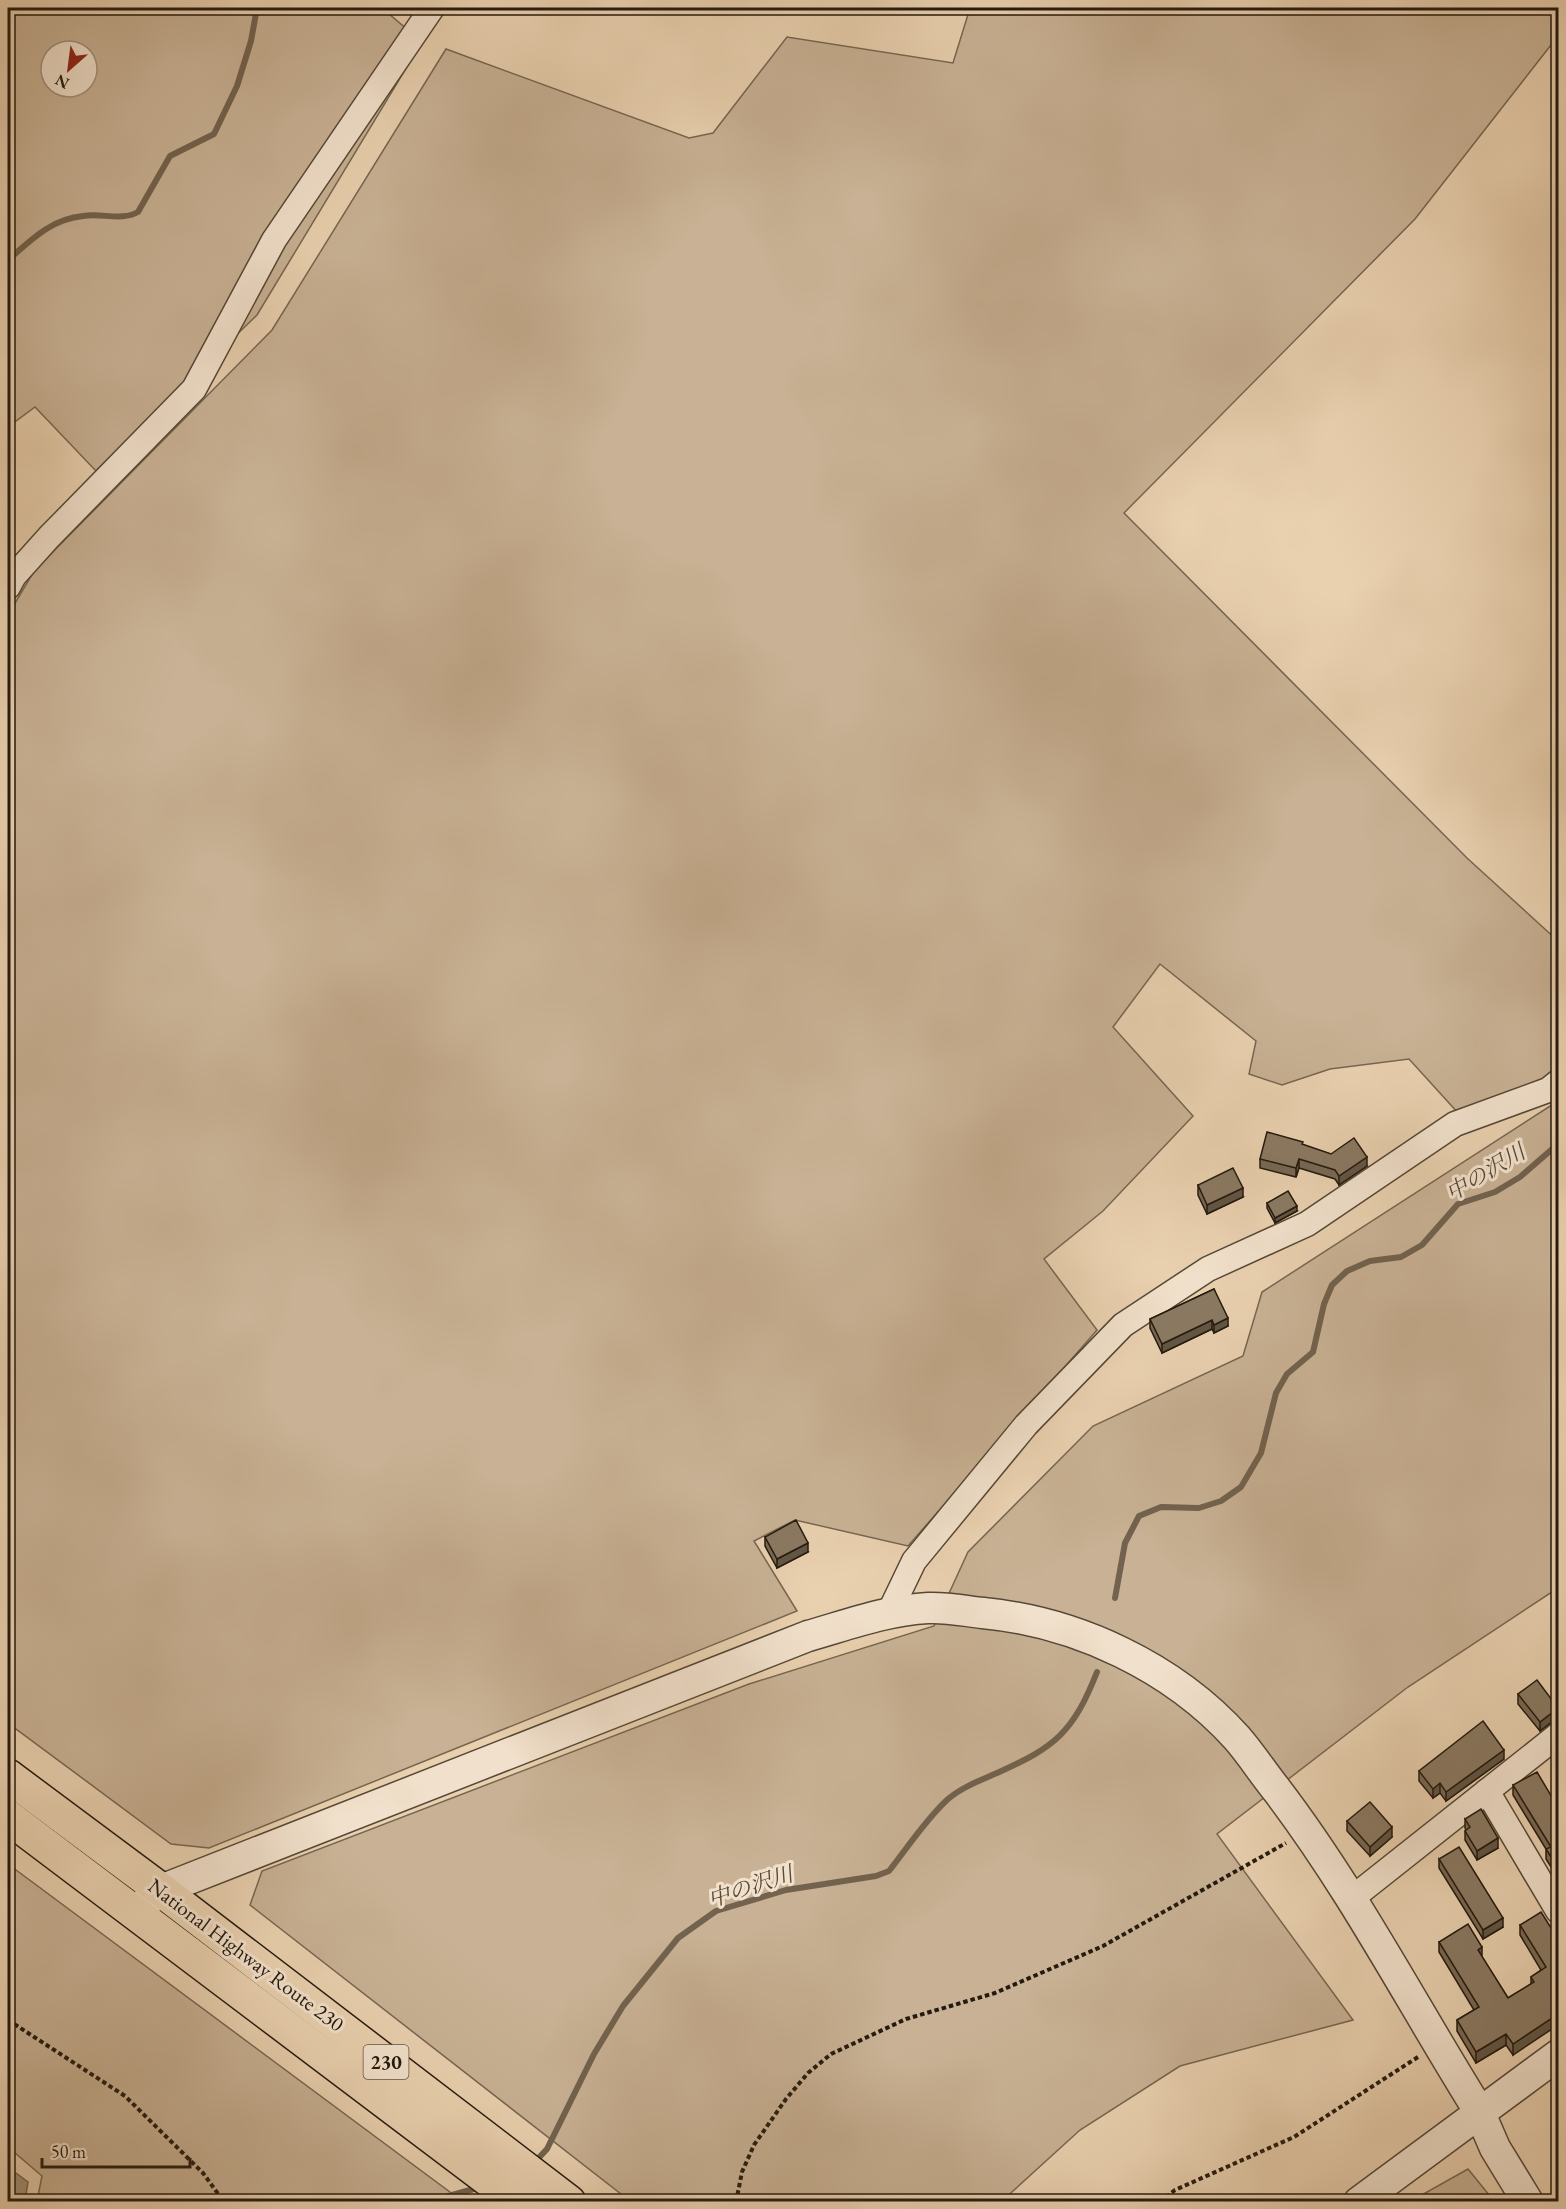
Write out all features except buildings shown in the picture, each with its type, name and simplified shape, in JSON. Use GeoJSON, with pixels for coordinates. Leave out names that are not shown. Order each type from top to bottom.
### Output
{"type":"FeatureCollection","features":[{"type":"Feature","properties":{"kind":"highway","name":"National Highway Route 230"},"geometry":{"type":"LineString","coordinates":[[8,1776],[569,2202]]}},
{"type":"Feature","properties":{"kind":"highway","name":"National Highway Route 230"},"geometry":{"type":"LineString","coordinates":[[8,1816],[518,2202]]}},
{"type":"Feature","properties":{"kind":"street"},"geometry":{"type":"LineString","coordinates":[[8,587],[14,576],[49,537],[194,389],[274,240],[432,8]]}},
{"type":"Feature","properties":{"kind":"street"},"geometry":{"type":"LineString","coordinates":[[889,1613],[914,1562],[1026,1425],[1123,1325],[1208,1269],[1307,1224],[1455,1124],[1548,1090],[1558,1082]]}},
{"type":"Feature","properties":{"kind":"street"},"geometry":{"type":"LineString","coordinates":[[134,1911],[161,1890],[808,1636],[889,1613],[930,1608],[1021,1616],[1082,1634],[1138,1660],[1191,1698],[1236,1738],[1308,1831],[1351,1899],[1479,2111],[1495,2148],[1528,2202]]}},
{"type":"Feature","properties":{"kind":"street"},"geometry":{"type":"LineString","coordinates":[[1351,1899],[1558,1735]]}},
{"type":"Feature","properties":{"kind":"street"},"geometry":{"type":"LineString","coordinates":[[1487,1791],[1558,1911]]}},
{"type":"Feature","properties":{"kind":"street"},"geometry":{"type":"LineString","coordinates":[[1359,2202],[1479,2111],[1558,2055]]}},
{"type":"Feature","properties":{"kind":"path"},"geometry":{"type":"LineString","coordinates":[[736,2202],[742,2172],[754,2145],[786,2099],[808,2073],[831,2054],[906,2019],[995,1993],[1103,1946],[1308,1831]]}},
{"type":"Feature","properties":{"kind":"path"},"geometry":{"type":"LineString","coordinates":[[8,2020],[125,2096],[203,2173],[224,2202]]}},
{"type":"Feature","properties":{"kind":"path"},"geometry":{"type":"LineString","coordinates":[[1160,2202],[1175,2190],[1294,2137],[1437,2044]]}},
{"type":"Feature","properties":{"kind":"shaded area"},"geometry":{"type":"Polygon","coordinates":[[[8,8],[382,8],[422,42],[257,315],[96,471],[35,407],[8,427],[8,8]]]}},
{"type":"Feature","properties":{"kind":"shaded area"},"geometry":{"type":"Polygon","coordinates":[[[970,8],[1558,8],[1558,36],[1415,219],[1124,513],[1467,858],[1558,941],[1558,1071],[1544,1084],[1460,1115],[1409,1059],[1330,1069],[1282,1085],[1249,1074],[1256,1041],[1160,964],[1113,1027],[1193,1116],[1103,1211],[1044,1259],[1097,1330],[908,1546],[795,1520],[754,1541],[797,1611],[209,1848],[171,1844],[8,1723],[8,615],[34,571],[272,330],[446,49],[689,138],[713,133],[787,37],[953,63],[970,8]]]}},
{"type":"Feature","properties":{"kind":"shaded area"},"geometry":{"type":"Polygon","coordinates":[[[1558,1101],[1558,1588],[1408,1687],[1217,1834],[1353,2020],[1180,2066],[1080,2130],[1002,2201],[630,2201],[250,1905],[262,1871],[749,1684],[934,1626],[968,1552],[1093,1426],[1243,1356],[1262,1292],[1558,1101]]]}},
{"type":"Feature","properties":{"kind":"shaded area"},"geometry":{"type":"Polygon","coordinates":[[[8,1864],[462,2201],[37,2201],[42,2176],[8,2147],[8,1864]]]}},
{"type":"Feature","properties":{"kind":"shaded area"},"geometry":{"type":"Polygon","coordinates":[[[8,2167],[28,2182],[25,2201],[8,2201],[8,2167]]]}},
{"type":"Feature","properties":{"kind":"shaded area"},"geometry":{"type":"Polygon","coordinates":[[[1468,2169],[1494,2201],[1411,2201],[1468,2169]]]}},
{"type":"Feature","properties":{"kind":"waterway"},"geometry":{"type":"LineString","coordinates":[[8,260],[42,232],[61,221],[90,215],[125,216],[138,212],[170,156],[214,134],[237,86],[251,41],[257,8]]}},
{"type":"Feature","properties":{"kind":"waterway","name":"中の沢川"},"geometry":{"type":"LineString","coordinates":[[1115,1598],[1125,1543],[1139,1516],[1161,1507],[1199,1508],[1221,1501],[1241,1487],[1261,1453],[1276,1393],[1287,1374],[1313,1352],[1324,1304],[1332,1285],[1347,1271],[1370,1261],[1401,1257],[1422,1245],[1458,1204],[1495,1192],[1520,1177],[1558,1144]]}},
{"type":"Feature","properties":{"kind":"waterway","name":"中の沢川"},"geometry":{"type":"LineString","coordinates":[[533,2164],[547,2149],[594,2054],[623,2006],[678,1938],[716,1911],[786,1890],[876,1876],[889,1871],[925,1824],[953,1795],[965,1787],[1034,1755],[1060,1736],[1079,1710],[1097,1672]]}},
{"type":"Feature","properties":{"kind":"waterway","name":"中の沢川"},"geometry":{"type":"LineString","coordinates":[[427,2202],[481,2187]]}}]}
